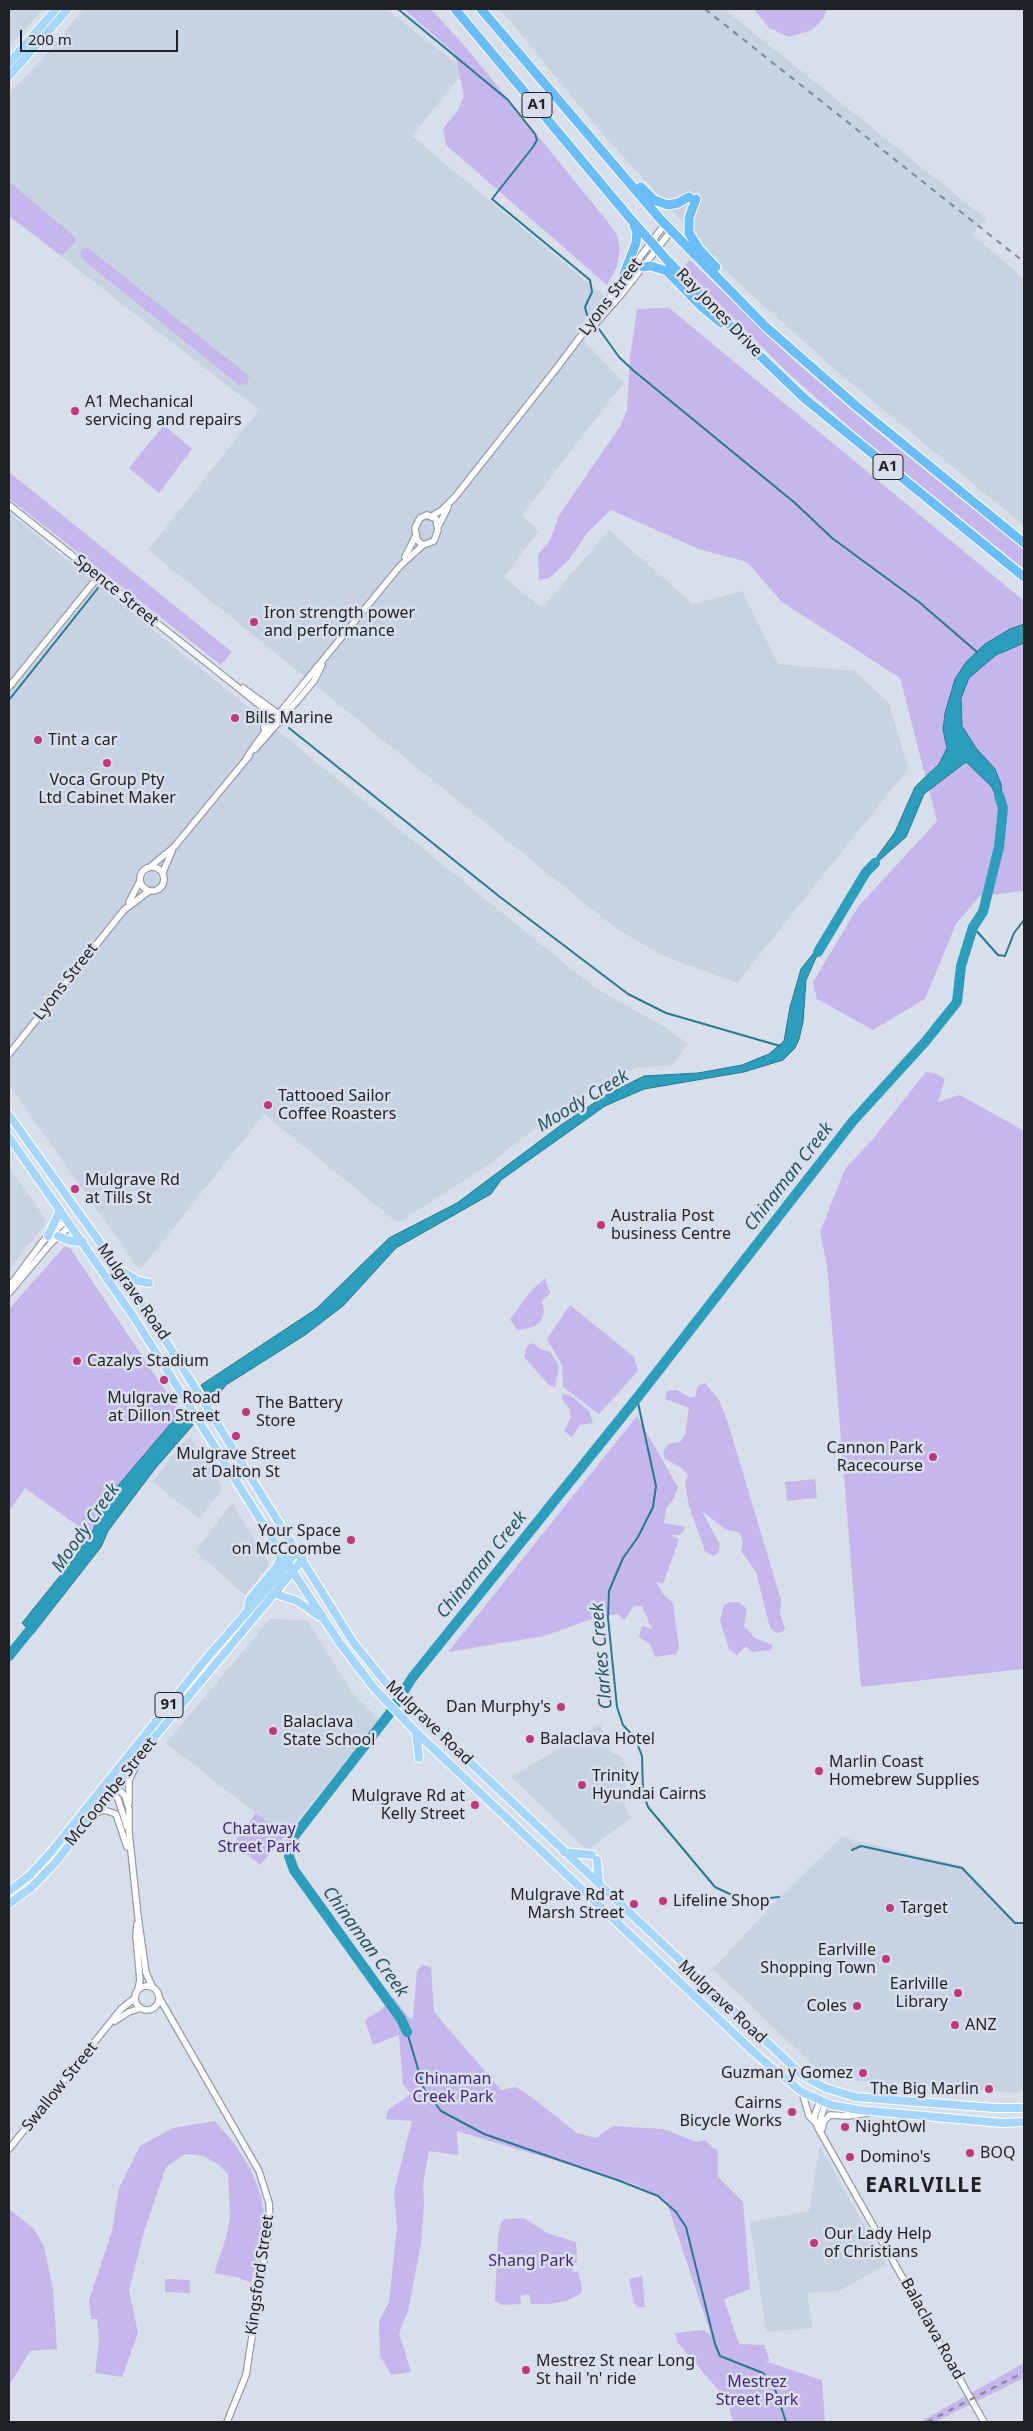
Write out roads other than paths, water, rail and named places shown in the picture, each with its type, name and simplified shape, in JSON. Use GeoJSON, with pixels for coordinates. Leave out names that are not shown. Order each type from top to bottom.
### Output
{"type":"FeatureCollection","features":[{"type":"Feature","properties":{"kind":"highway","name":"Ray Jones Drive"},"geometry":{"type":"LineString","coordinates":[[455,9],[654,246],[756,352],[804,398],[1024,577]]}},
{"type":"Feature","properties":{"kind":"highway","name":"Ray Jones Drive"},"geometry":{"type":"LineString","coordinates":[[480,9],[668,227],[766,327],[856,405],[1024,543]]}},
{"type":"Feature","properties":{"kind":"highway"},"geometry":{"type":"LineString","coordinates":[[593,140],[610,152],[654,200],[674,204],[693,198],[689,218],[690,238],[750,305],[766,327]]}},
{"type":"Feature","properties":{"kind":"highway"},"geometry":{"type":"LineString","coordinates":[[620,284],[637,238],[637,231],[629,217]]}},
{"type":"Feature","properties":{"kind":"highway"},"geometry":{"type":"LineString","coordinates":[[643,267],[652,266],[667,271],[702,307],[756,352]]}},
{"type":"Feature","properties":{"kind":"main road"},"geometry":{"type":"LineString","coordinates":[[9,64],[56,9]]}},
{"type":"Feature","properties":{"kind":"main road"},"geometry":{"type":"LineString","coordinates":[[9,76],[68,9]]}},
{"type":"Feature","properties":{"kind":"main road","name":"Mulgrave Road"},"geometry":{"type":"LineString","coordinates":[[9,1115],[138,1296],[358,1649],[404,1701],[808,2080],[829,2089],[861,2097],[996,2108],[1024,2108]]}},
{"type":"Feature","properties":{"kind":"main road","name":"Mulgrave Road"},"geometry":{"type":"LineString","coordinates":[[9,1136],[128,1309],[287,1563],[325,1620],[361,1672],[389,1705],[416,1732],[759,2057],[802,2092],[823,2102],[873,2112],[1002,2123],[1024,2122]]}},
{"type":"Feature","properties":{"kind":"main road"},"geometry":{"type":"LineString","coordinates":[[48,1236],[60,1210]]}},
{"type":"Feature","properties":{"kind":"main road"},"geometry":{"type":"LineString","coordinates":[[69,1222],[79,1215]]}},
{"type":"Feature","properties":{"kind":"main road"},"geometry":{"type":"LineString","coordinates":[[58,1236],[70,1241],[83,1242]]}},
{"type":"Feature","properties":{"kind":"main road"},"geometry":{"type":"LineString","coordinates":[[119,1269],[138,1281],[148,1283]]}},
{"type":"Feature","properties":{"kind":"main road"},"geometry":{"type":"LineString","coordinates":[[128,1309],[138,1296]]}},
{"type":"Feature","properties":{"kind":"main road","name":"McCoombe Street"},"geometry":{"type":"LineString","coordinates":[[9,1904],[42,1877],[93,1814],[111,1785],[297,1550]]}},
{"type":"Feature","properties":{"kind":"main road"},"geometry":{"type":"LineString","coordinates":[[248,1610],[250,1599],[278,1565],[281,1553]]}},
{"type":"Feature","properties":{"kind":"main road","name":"McCoombe Street"},"geometry":{"type":"LineString","coordinates":[[9,1891],[36,1869],[153,1740],[276,1594],[302,1559]]}},
{"type":"Feature","properties":{"kind":"main road"},"geometry":{"type":"LineString","coordinates":[[276,1594],[297,1601],[325,1620]]}},
{"type":"Feature","properties":{"kind":"main road"},"geometry":{"type":"LineString","coordinates":[[416,1732],[419,1758]]}},
{"type":"Feature","properties":{"kind":"main road"},"geometry":{"type":"LineString","coordinates":[[564,1852],[594,1858],[599,1884]]}},
{"type":"Feature","properties":{"kind":"main road"},"geometry":{"type":"LineString","coordinates":[[823,2102],[829,2089]]}},
{"type":"Feature","properties":{"kind":"street","name":"Lyons Street"},"geometry":{"type":"LineString","coordinates":[[438,527],[441,518],[455,497],[620,284],[654,246],[668,227]]}},
{"type":"Feature","properties":{"kind":"street","name":"Lyons Street"},"geometry":{"type":"LineString","coordinates":[[556,369],[643,267],[654,246],[668,227]]}},
{"type":"Feature","properties":{"kind":"street","name":"Lyons Street"},"geometry":{"type":"LineString","coordinates":[[432,516],[442,510],[455,497]]}},
{"type":"Feature","properties":{"kind":"street","name":"Spence Street"},"geometry":{"type":"LineString","coordinates":[[9,505],[263,708],[280,718]]}},
{"type":"Feature","properties":{"kind":"street"},"geometry":{"type":"LineString","coordinates":[[151,866],[163,872],[165,879],[162,886],[157,890],[149,891],[143,887],[140,881],[142,872],[174,847],[280,718],[288,703],[400,566],[423,545],[434,541],[438,527],[436,519],[432,516],[425,516],[418,521],[415,528],[416,537],[423,545]]}},
{"type":"Feature","properties":{"kind":"street"},"geometry":{"type":"LineString","coordinates":[[400,566],[416,537]]}},
{"type":"Feature","properties":{"kind":"street"},"geometry":{"type":"LineString","coordinates":[[9,688],[98,577]]}},
{"type":"Feature","properties":{"kind":"street"},"geometry":{"type":"LineString","coordinates":[[256,743],[314,681],[324,660]]}},
{"type":"Feature","properties":{"kind":"street","name":"Spence Street"},"geometry":{"type":"LineString","coordinates":[[224,677],[256,696],[280,718]]}},
{"type":"Feature","properties":{"kind":"street"},"geometry":{"type":"LineString","coordinates":[[256,696],[276,706],[288,703]]}},
{"type":"Feature","properties":{"kind":"street"},"geometry":{"type":"LineString","coordinates":[[247,757],[266,723],[263,708]]}},
{"type":"Feature","properties":{"kind":"street"},"geometry":{"type":"LineString","coordinates":[[163,872],[174,847]]}},
{"type":"Feature","properties":{"kind":"street","name":"Lyons Street"},"geometry":{"type":"LineString","coordinates":[[9,1054],[124,910],[140,881]]}},
{"type":"Feature","properties":{"kind":"street","name":"Lyons Street"},"geometry":{"type":"LineString","coordinates":[[124,910],[149,891]]}},
{"type":"Feature","properties":{"kind":"street"},"geometry":{"type":"LineString","coordinates":[[9,1293],[69,1222]]}},
{"type":"Feature","properties":{"kind":"street"},"geometry":{"type":"LineString","coordinates":[[9,1288],[48,1236],[69,1222]]}},
{"type":"Feature","properties":{"kind":"street"},"geometry":{"type":"LineString","coordinates":[[138,1917],[136,1936],[140,1972],[135,1998],[141,2008],[149,2010],[156,2006],[160,1999],[158,1992],[146,1975],[129,1832],[129,1809],[130,1776],[153,1740]]}},
{"type":"Feature","properties":{"kind":"street"},"geometry":{"type":"LineString","coordinates":[[111,1785],[125,1796],[129,1809]]}},
{"type":"Feature","properties":{"kind":"street"},"geometry":{"type":"LineString","coordinates":[[111,1785],[120,1803],[129,1832]]}},
{"type":"Feature","properties":{"kind":"street"},"geometry":{"type":"LineString","coordinates":[[93,1814],[104,1810],[116,1814],[132,1861]]}},
{"type":"Feature","properties":{"kind":"street"},"geometry":{"type":"LineString","coordinates":[[138,1990],[145,1986],[152,1986]]}},
{"type":"Feature","properties":{"kind":"street","name":"Swallow Street"},"geometry":{"type":"LineString","coordinates":[[9,2149],[111,2024],[121,2009],[135,1998]]}},
{"type":"Feature","properties":{"kind":"street","name":"Kingsford Street"},"geometry":{"type":"LineString","coordinates":[[160,1999],[259,2171],[269,2203],[270,2222],[266,2253],[247,2366],[227,2422]]}},
{"type":"Feature","properties":{"kind":"street","name":"Swallow Street"},"geometry":{"type":"LineString","coordinates":[[111,2024],[123,2015],[141,2008]]}},
{"type":"Feature","properties":{"kind":"street","name":"Kingsford Street"},"geometry":{"type":"LineString","coordinates":[[149,2010],[163,2013],[175,2027]]}},
{"type":"Feature","properties":{"kind":"street","name":"Balaclava Road"},"geometry":{"type":"LineString","coordinates":[[802,2092],[809,2116],[815,2122],[984,2422]]}},
{"type":"Feature","properties":{"kind":"street"},"geometry":{"type":"LineString","coordinates":[[815,2122],[815,2114],[823,2102]]}},
{"type":"Feature","properties":{"kind":"street"},"geometry":{"type":"LineString","coordinates":[[822,2129],[820,2118],[823,2102]]}},
{"type":"Feature","properties":{"kind":"street"},"geometry":{"type":"LineString","coordinates":[[822,2129],[824,2121],[830,2115],[851,2116],[873,2112]]}},
{"type":"Feature","properties":{"kind":"street","name":"Balaclava Road"},"geometry":{"type":"LineString","coordinates":[[822,2129],[835,2157]]}},
{"type":"Feature","properties":{"kind":"water"},"geometry":{"type":"Polygon","coordinates":[[[1024,624],[1024,643],[996,655],[969,678],[961,698],[962,726],[976,748],[995,769],[1001,784],[1003,808],[991,786],[966,762],[924,794],[906,837],[866,872],[895,832],[915,787],[939,764],[947,748],[943,730],[945,713],[955,679],[966,662],[985,644],[1010,629],[1024,624]]]}},
{"type":"Feature","properties":{"kind":"water"},"geometry":{"type":"Polygon","coordinates":[[[824,940],[806,980],[803,1022],[799,1039],[795,1048],[783,1060],[744,1072],[644,1089],[605,1106],[501,1180],[491,1194],[396,1248],[343,1306],[305,1335],[226,1385],[212,1403],[201,1385],[316,1309],[389,1238],[457,1203],[561,1125],[606,1095],[644,1076],[698,1073],[742,1065],[769,1054],[784,1041],[790,1007],[801,969],[824,940]]]}},
{"type":"Feature","properties":{"kind":"water"},"geometry":{"type":"Polygon","coordinates":[[[183,1409],[193,1425],[154,1470],[108,1531],[101,1547],[33,1634],[22,1623],[76,1556],[86,1539],[82,1533],[84,1530],[88,1533],[93,1531],[98,1516],[116,1488],[183,1409]]]}},
{"type":"Feature","properties":{"kind":"waterway"},"geometry":{"type":"LineString","coordinates":[[398,9],[508,100],[535,134],[537,140],[533,147],[492,199],[590,280],[592,292],[585,307],[587,315]]}},
{"type":"Feature","properties":{"kind":"waterway"},"geometry":{"type":"LineString","coordinates":[[599,329],[619,357],[634,371],[795,503],[832,538],[919,602],[977,652]]}},
{"type":"Feature","properties":{"kind":"waterway"},"geometry":{"type":"LineString","coordinates":[[9,700],[98,588]]}},
{"type":"Feature","properties":{"kind":"waterway"},"geometry":{"type":"LineString","coordinates":[[289,728],[500,897],[628,994],[666,1013],[780,1046]]}},
{"type":"Feature","properties":{"kind":"waterway","name":"Chinaman Creek"},"geometry":{"type":"LineString","coordinates":[[407,2032],[401,2019],[294,1870],[289,1856],[292,1839],[390,1713],[412,1678],[637,1398],[853,1121],[925,1042],[957,1002],[961,966],[973,927],[983,912],[999,847],[1003,808],[999,795]]}},
{"type":"Feature","properties":{"kind":"waterway","name":"Moody Creek"},"geometry":{"type":"LineString","coordinates":[[818,952],[866,872],[875,863]]}},
{"type":"Feature","properties":{"kind":"waterway"},"geometry":{"type":"LineString","coordinates":[[973,927],[998,955],[1005,956],[1014,933],[1024,920]]}},
{"type":"Feature","properties":{"kind":"waterway","name":"Clarkes Creek"},"geometry":{"type":"LineString","coordinates":[[637,1398],[656,1486],[653,1507],[638,1537],[623,1558],[609,1591],[608,1618],[617,1707],[623,1725],[635,1738],[642,1756],[643,1792],[648,1807],[715,1887],[734,1896],[753,1900],[779,1897]]}},
{"type":"Feature","properties":{"kind":"waterway","name":"Moody Creek"},"geometry":{"type":"LineString","coordinates":[[9,1656],[38,1620]]}},
{"type":"Feature","properties":{"kind":"waterway","name":"Clarkes Creek"},"geometry":{"type":"LineString","coordinates":[[852,1850],[861,1846],[962,1868],[1015,1923],[1024,1923]]}},
{"type":"Feature","properties":{"kind":"waterway","name":"Chinaman Creek"},"geometry":{"type":"LineString","coordinates":[[407,2032],[424,2089],[441,2111],[484,2134],[658,2196],[676,2212],[686,2227],[715,2344],[720,2356],[763,2373],[775,2389],[786,2422]]}},
{"type":"Feature","properties":{"kind":"railway"},"geometry":{"type":"LineString","coordinates":[[705,9],[1024,262]]}},
{"type":"Feature","properties":{"kind":"railway"},"geometry":{"type":"LineString","coordinates":[[927,2422],[1024,2372]]}},
{"type":"Feature","properties":{"kind":"place","name":"A1 Mechanical servicing and repairs"},"geometry":{"type":"Point","coordinates":[75,411]}},
{"type":"Feature","properties":{"kind":"place","name":"Iron strength power and performance"},"geometry":{"type":"Point","coordinates":[254,622]}},
{"type":"Feature","properties":{"kind":"place","name":"Bills Marine"},"geometry":{"type":"Point","coordinates":[235,718]}},
{"type":"Feature","properties":{"kind":"place","name":"Tint a car"},"geometry":{"type":"Point","coordinates":[38,740]}},
{"type":"Feature","properties":{"kind":"place","name":"Voca Group Pty Ltd Cabinet Maker"},"geometry":{"type":"Point","coordinates":[107,763]}},
{"type":"Feature","properties":{"kind":"place","name":"Tattooed Sailor Coffee Roasters"},"geometry":{"type":"Point","coordinates":[268,1105]}},
{"type":"Feature","properties":{"kind":"place","name":"Mulgrave Rd at Tills St"},"geometry":{"type":"Point","coordinates":[75,1189]}},
{"type":"Feature","properties":{"kind":"place","name":"Australia Post business Centre"},"geometry":{"type":"Point","coordinates":[601,1225]}},
{"type":"Feature","properties":{"kind":"place","name":"Cazalys Stadium"},"geometry":{"type":"Point","coordinates":[77,1361]}},
{"type":"Feature","properties":{"kind":"place","name":"Mulgrave Road at Dillon Street"},"geometry":{"type":"Point","coordinates":[164,1380]}},
{"type":"Feature","properties":{"kind":"place","name":"The Battery Store"},"geometry":{"type":"Point","coordinates":[246,1412]}},
{"type":"Feature","properties":{"kind":"place","name":"Mulgrave Street at Dalton St"},"geometry":{"type":"Point","coordinates":[236,1436]}},
{"type":"Feature","properties":{"kind":"place","name":"Cannon Park Racecourse"},"geometry":{"type":"Point","coordinates":[933,1457]}},
{"type":"Feature","properties":{"kind":"place","name":"Your Space on McCoombe"},"geometry":{"type":"Point","coordinates":[351,1540]}},
{"type":"Feature","properties":{"kind":"place","name":"Dan Murphy's"},"geometry":{"type":"Point","coordinates":[561,1707]}},
{"type":"Feature","properties":{"kind":"place","name":"Balaclava State School"},"geometry":{"type":"Point","coordinates":[273,1731]}},
{"type":"Feature","properties":{"kind":"place","name":"Balaclava Hotel"},"geometry":{"type":"Point","coordinates":[530,1739]}},
{"type":"Feature","properties":{"kind":"place","name":"Marlin Coast Homebrew Supplies"},"geometry":{"type":"Point","coordinates":[819,1771]}},
{"type":"Feature","properties":{"kind":"place","name":"Trinity Hyundai Cairns"},"geometry":{"type":"Point","coordinates":[582,1785]}},
{"type":"Feature","properties":{"kind":"place","name":"Mulgrave Rd at Kelly Street"},"geometry":{"type":"Point","coordinates":[475,1805]}},
{"type":"Feature","properties":{"kind":"place","name":"Lifeline Shop"},"geometry":{"type":"Point","coordinates":[663,1901]}},
{"type":"Feature","properties":{"kind":"place","name":"Mulgrave Rd at Marsh Street"},"geometry":{"type":"Point","coordinates":[634,1904]}},
{"type":"Feature","properties":{"kind":"place","name":"Target"},"geometry":{"type":"Point","coordinates":[890,1908]}},
{"type":"Feature","properties":{"kind":"place","name":"Earlville Shopping Town"},"geometry":{"type":"Point","coordinates":[886,1959]}},
{"type":"Feature","properties":{"kind":"place","name":"Earlville Library"},"geometry":{"type":"Point","coordinates":[958,1993]}},
{"type":"Feature","properties":{"kind":"place","name":"Coles"},"geometry":{"type":"Point","coordinates":[857,2006]}},
{"type":"Feature","properties":{"kind":"place","name":"ANZ"},"geometry":{"type":"Point","coordinates":[955,2025]}},
{"type":"Feature","properties":{"kind":"place","name":"Guzman y Gomez"},"geometry":{"type":"Point","coordinates":[863,2073]}},
{"type":"Feature","properties":{"kind":"place","name":"The Big Marlin"},"geometry":{"type":"Point","coordinates":[989,2089]}},
{"type":"Feature","properties":{"kind":"place","name":"Cairns Bicycle Works"},"geometry":{"type":"Point","coordinates":[792,2112]}},
{"type":"Feature","properties":{"kind":"place","name":"NightOwl"},"geometry":{"type":"Point","coordinates":[845,2127]}},
{"type":"Feature","properties":{"kind":"place","name":"BOQ"},"geometry":{"type":"Point","coordinates":[970,2153]}},
{"type":"Feature","properties":{"kind":"place","name":"Domino's"},"geometry":{"type":"Point","coordinates":[850,2157]}},
{"type":"Feature","properties":{"kind":"place","name":"Our Lady Help of Christians"},"geometry":{"type":"Point","coordinates":[814,2243]}},
{"type":"Feature","properties":{"kind":"place","name":"Mestrez St near Long St hail 'n' ride"},"geometry":{"type":"Point","coordinates":[526,2370]}},
{"type":"Feature","properties":{"kind":"district","name":"EARLVILLE"},"geometry":{"type":"Point","coordinates":[924,2186]}},
{"type":"Feature","properties":{"kind":"park label","name":"Chataway Street Park"},"geometry":{"type":"Point","coordinates":[259,1838]}},
{"type":"Feature","properties":{"kind":"park label","name":"Chinaman Creek Park"},"geometry":{"type":"Point","coordinates":[453,2088]}},
{"type":"Feature","properties":{"kind":"park label","name":"Shang Park"},"geometry":{"type":"Point","coordinates":[531,2261]}},
{"type":"Feature","properties":{"kind":"park label","name":"Mestrez Street Park"},"geometry":{"type":"Point","coordinates":[757,2391]}}]}
